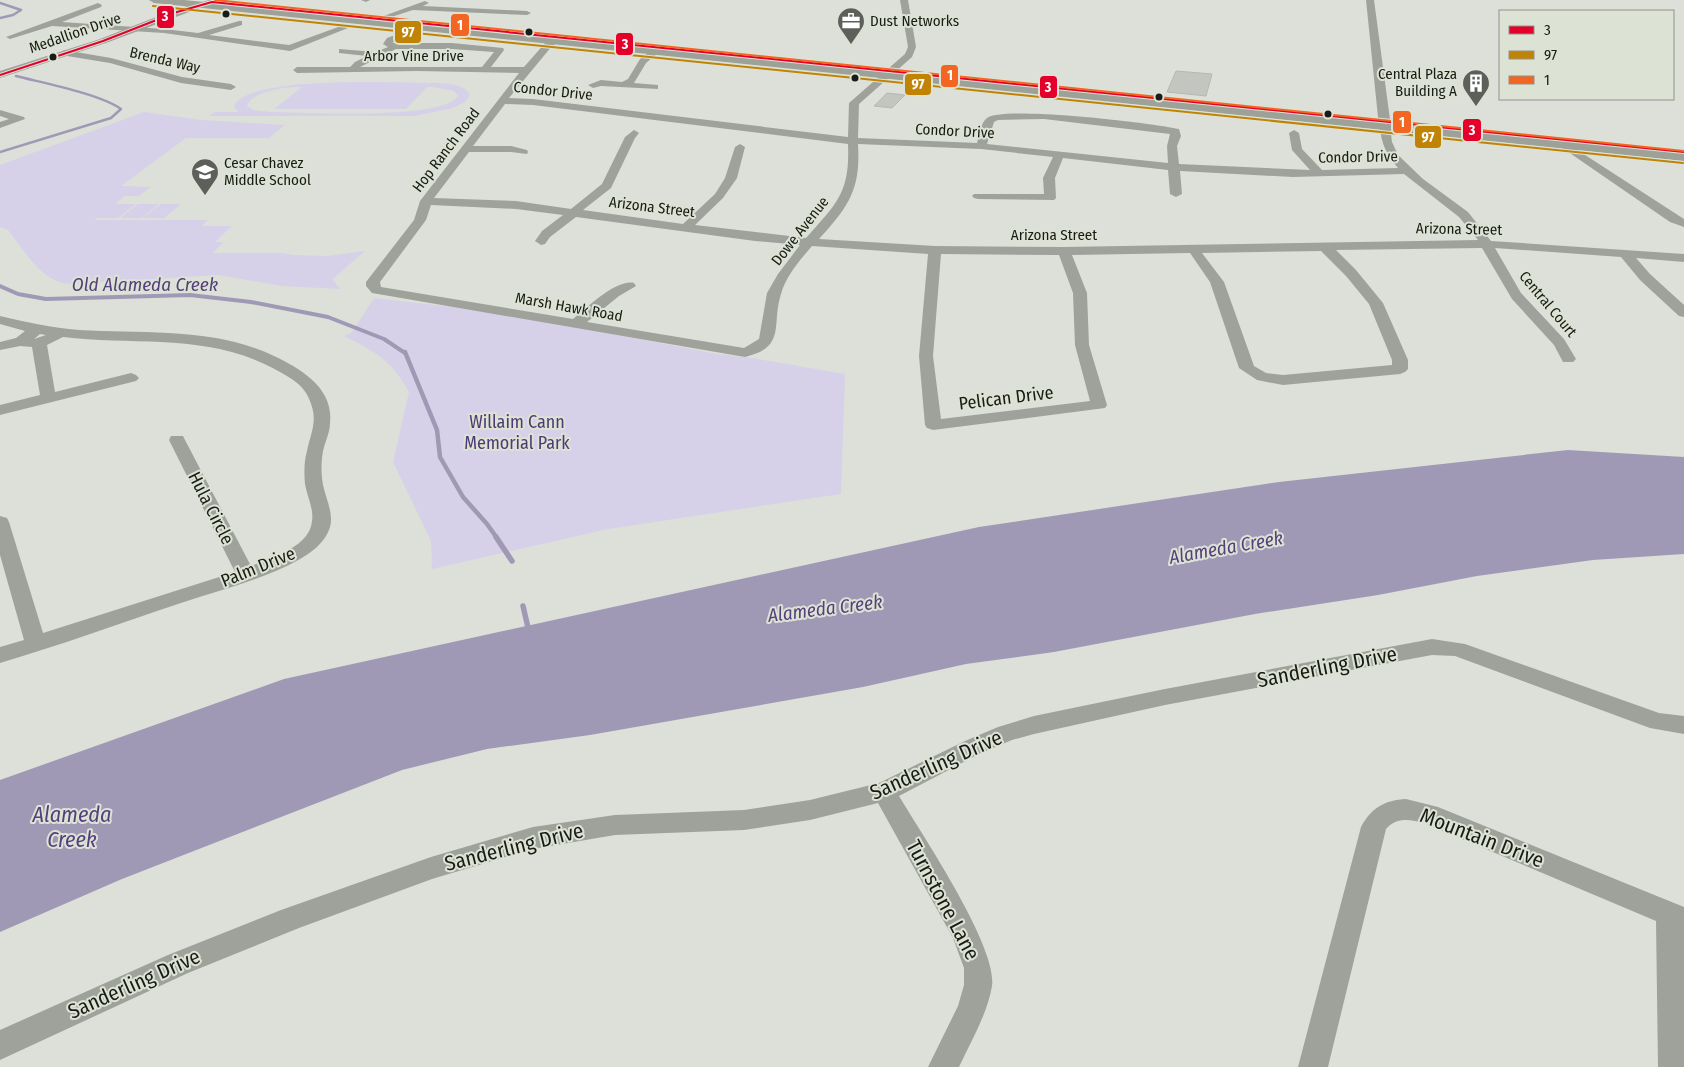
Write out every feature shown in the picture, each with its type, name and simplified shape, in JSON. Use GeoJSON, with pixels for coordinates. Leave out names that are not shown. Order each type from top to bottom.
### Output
{"type":"FeatureCollection","features":[{"type":"Feature","properties":{"kind":"main road"},"geometry":{"type":"LineString","coordinates":[[154,0],[557,39],[1385,124],[1683,157]]}},
{"type":"Feature","properties":{"kind":"main road"},"geometry":{"type":"LineString","coordinates":[[198,3],[215,1],[386,18],[655,52],[888,73]]}},
{"type":"Feature","properties":{"kind":"main road"},"geometry":{"type":"LineString","coordinates":[[1385,124],[1683,157]]}},
{"type":"Feature","properties":{"kind":"street"},"geometry":{"type":"LineString","coordinates":[[386,18],[412,10],[412,8],[431,0]]}},
{"type":"Feature","properties":{"kind":"street","name":"Dowe Avenue"},"geometry":{"type":"LineString","coordinates":[[755,350],[762,346],[768,338],[772,300],[776,288],[809,242],[838,211],[850,184],[853,167],[852,114],[854,103],[909,56],[912,48],[904,0]]}},
{"type":"Feature","properties":{"kind":"street"},"geometry":{"type":"LineString","coordinates":[[1370,0],[1386,142],[1393,157],[1407,171],[1447,201],[1474,225],[1486,244]]}},
{"type":"Feature","properties":{"kind":"street","name":"Medallion Drive"},"geometry":{"type":"LineString","coordinates":[[0,75],[131,29],[198,3]]}},
{"type":"Feature","properties":{"kind":"street"},"geometry":{"type":"LineString","coordinates":[[10,36],[51,24],[98,5]]}},
{"type":"Feature","properties":{"kind":"street"},"geometry":{"type":"LineString","coordinates":[[412,8],[527,13]]}},
{"type":"Feature","properties":{"kind":"street"},"geometry":{"type":"LineString","coordinates":[[196,36],[238,23]]}},
{"type":"Feature","properties":{"kind":"street"},"geometry":{"type":"LineString","coordinates":[[51,24],[131,29],[290,48],[344,28]]}},
{"type":"Feature","properties":{"kind":"street"},"geometry":{"type":"LineString","coordinates":[[420,27],[387,42],[390,46],[395,47],[503,47],[484,70]]}},
{"type":"Feature","properties":{"kind":"street","name":"Hop Ranch Road"},"geometry":{"type":"LineString","coordinates":[[378,290],[373,286],[373,282],[420,220],[426,201],[526,70],[557,39]]}},
{"type":"Feature","properties":{"kind":"street","name":"Arbor Vine Drive"},"geometry":{"type":"LineString","coordinates":[[352,70],[358,64],[395,47]]}},
{"type":"Feature","properties":{"kind":"street"},"geometry":{"type":"LineString","coordinates":[[342,51],[378,55]]}},
{"type":"Feature","properties":{"kind":"street"},"geometry":{"type":"LineString","coordinates":[[624,85],[632,81],[643,61],[655,52]]}},
{"type":"Feature","properties":{"kind":"street","name":"Brenda Way"},"geometry":{"type":"LineString","coordinates":[[64,53],[110,61],[181,80],[231,87]]}},
{"type":"Feature","properties":{"kind":"street"},"geometry":{"type":"LineString","coordinates":[[296,70],[352,70]]}},
{"type":"Feature","properties":{"kind":"street","name":"Arbor Vine Drive"},"geometry":{"type":"LineString","coordinates":[[352,70],[526,70]]}},
{"type":"Feature","properties":{"kind":"street"},"geometry":{"type":"LineString","coordinates":[[593,85],[601,83],[654,87]]}},
{"type":"Feature","properties":{"kind":"street","name":"Condor Drive"},"geometry":{"type":"LineString","coordinates":[[503,101],[533,102],[852,141],[981,146],[1174,168],[1296,178],[1319,173],[1407,171]]}},
{"type":"Feature","properties":{"kind":"street"},"geometry":{"type":"LineString","coordinates":[[0,113],[20,118],[0,125]]}},
{"type":"Feature","properties":{"kind":"street"},"geometry":{"type":"LineString","coordinates":[[981,146],[990,120],[996,117],[1044,116],[1175,131],[1176,136],[1172,146],[1176,194]]}},
{"type":"Feature","properties":{"kind":"street"},"geometry":{"type":"LineString","coordinates":[[541,241],[546,234],[607,186],[630,137],[634,133]]}},
{"type":"Feature","properties":{"kind":"street"},"geometry":{"type":"LineString","coordinates":[[1294,133],[1296,150],[1319,173]]}},
{"type":"Feature","properties":{"kind":"street"},"geometry":{"type":"LineString","coordinates":[[1566,145],[1679,221],[1675,222],[1684,229]]}},
{"type":"Feature","properties":{"kind":"street"},"geometry":{"type":"LineString","coordinates":[[686,227],[723,190],[731,178],[740,147]]}},
{"type":"Feature","properties":{"kind":"street"},"geometry":{"type":"LineString","coordinates":[[466,149],[511,149],[523,152]]}},
{"type":"Feature","properties":{"kind":"street"},"geometry":{"type":"LineString","coordinates":[[978,196],[1050,198],[1049,178],[1059,155]]}},
{"type":"Feature","properties":{"kind":"street","name":"Arizona Street"},"geometry":{"type":"LineString","coordinates":[[426,201],[516,205],[755,237],[935,250],[1194,250],[1486,244],[1684,258]]}},
{"type":"Feature","properties":{"kind":"street","name":"Central Court"},"geometry":{"type":"LineString","coordinates":[[1486,244],[1514,292],[1546,329],[1564,346],[1568,359]]}},
{"type":"Feature","properties":{"kind":"street"},"geometry":{"type":"LineString","coordinates":[[1194,250],[1217,282],[1247,368],[1262,377],[1283,380],[1400,369],[1400,360],[1376,303],[1351,273],[1325,247]]}},
{"type":"Feature","properties":{"kind":"street","name":"Pelican Drive"},"geometry":{"type":"LineString","coordinates":[[935,250],[926,356],[933,425],[1098,405],[1082,345],[1080,293],[1064,251]]}},
{"type":"Feature","properties":{"kind":"street"},"geometry":{"type":"LineString","coordinates":[[1625,254],[1645,277],[1684,313]]}},
{"type":"Feature","properties":{"kind":"street"},"geometry":{"type":"LineString","coordinates":[[576,324],[614,293],[629,286]]}},
{"type":"Feature","properties":{"kind":"street","name":"Marsh Hawk Road"},"geometry":{"type":"LineString","coordinates":[[378,290],[731,352],[745,353],[755,350]]}},
{"type":"Feature","properties":{"kind":"street","name":"Palm Drive"},"geometry":{"type":"LineString","coordinates":[[0,320],[37,336],[60,333],[164,337],[203,341],[241,349],[277,362],[310,385],[322,411],[321,433],[314,456],[314,482],[322,521],[319,531],[300,551],[283,561],[246,575],[0,654]]}},
{"type":"Feature","properties":{"kind":"street"},"geometry":{"type":"LineString","coordinates":[[0,346],[37,336],[48,397]]}},
{"type":"Feature","properties":{"kind":"street"},"geometry":{"type":"LineString","coordinates":[[0,410],[131,378]]}},
{"type":"Feature","properties":{"kind":"street","name":"Hula Circle"},"geometry":{"type":"LineString","coordinates":[[177,440],[246,575]]}},
{"type":"Feature","properties":{"kind":"street"},"geometry":{"type":"LineString","coordinates":[[0,522],[35,642]]}},
{"type":"Feature","properties":{"kind":"street","name":"Sanderling Drive"},"geometry":{"type":"LineString","coordinates":[[0,1045],[109,994],[241,938],[361,892],[493,849],[533,838],[615,825],[711,822],[774,817],[884,792],[973,747],[1006,733],[1034,725],[1165,697],[1432,647],[1457,649],[1658,722],[1684,725]]}},
{"type":"Feature","properties":{"kind":"street","name":"Turnstone Lane"},"geometry":{"type":"LineString","coordinates":[[884,792],[965,933],[974,952],[978,968],[978,985],[971,1010],[943,1067]]}},
{"type":"Feature","properties":{"kind":"street","name":"Mountain Drive"},"geometry":{"type":"LineString","coordinates":[[1316,1066],[1374,827],[1380,817],[1387,813],[1403,810],[1429,814],[1677,917]]}},
{"type":"Feature","properties":{"kind":"street"},"geometry":{"type":"LineString","coordinates":[[1673,1067],[1677,917]]}},
{"type":"Feature","properties":{"kind":"green space"},"geometry":{"type":"Polygon","coordinates":[[[328,83],[439,83],[456,85],[467,91],[470,95],[466,101],[453,108],[415,116],[209,116],[215,112],[239,112],[234,107],[244,96],[265,89],[328,83]],[[302,87],[271,90],[255,97],[247,106],[254,110],[270,112],[340,114],[400,112],[446,104],[458,96],[454,91],[427,87],[406,109],[274,109],[302,87]]]}},
{"type":"Feature","properties":{"kind":"green space"},"geometry":{"type":"Polygon","coordinates":[[[144,112],[201,120],[285,125],[269,138],[186,138],[121,186],[151,187],[139,196],[125,196],[115,204],[136,204],[118,218],[97,218],[94,220],[207,220],[202,226],[232,226],[215,242],[223,242],[213,253],[280,253],[327,256],[365,251],[333,280],[340,289],[282,286],[218,275],[70,284],[50,278],[42,272],[27,256],[8,230],[0,227],[0,165],[144,112]]]}},
{"type":"Feature","properties":{"kind":"green space"},"geometry":{"type":"Polygon","coordinates":[[[138,204],[159,204],[142,218],[120,218],[138,204]]]}},
{"type":"Feature","properties":{"kind":"green space"},"geometry":{"type":"Polygon","coordinates":[[[161,204],[181,204],[164,218],[143,218],[161,204]]]}},
{"type":"Feature","properties":{"kind":"green space","name":"Willaim Cann Memorial Park"},"geometry":{"type":"Polygon","coordinates":[[[374,298],[453,307],[551,322],[712,353],[845,374],[841,494],[608,529],[432,569],[431,541],[393,462],[409,392],[389,364],[374,352],[344,336],[352,332],[374,298]]]}},
{"type":"Feature","properties":{"kind":"water","name":"Alameda Creek"},"geometry":{"type":"Polygon","coordinates":[[[1568,450],[1684,457],[1684,554],[1593,560],[1477,576],[1378,595],[1255,614],[1054,652],[966,664],[863,687],[590,735],[487,749],[402,770],[122,879],[0,932],[0,780],[284,679],[979,527],[1279,482],[1568,450]]]}},
{"type":"Feature","properties":{"kind":"building"},"geometry":{"type":"Polygon","coordinates":[[[1176,71],[1212,74],[1206,96],[1167,92],[1176,71]]]}},
{"type":"Feature","properties":{"kind":"building"},"geometry":{"type":"Polygon","coordinates":[[[887,93],[905,95],[892,108],[874,106],[887,93]]]}},
{"type":"Feature","properties":{"kind":"waterway","name":"Old Alameda Creek"},"geometry":{"type":"LineString","coordinates":[[0,3],[21,10],[13,15],[0,18]]}},
{"type":"Feature","properties":{"kind":"waterway","name":"Old Alameda Creek"},"geometry":{"type":"LineString","coordinates":[[0,152],[111,118],[121,109],[86,94],[16,76]]}},
{"type":"Feature","properties":{"kind":"waterway","name":"Old Alameda Creek"},"geometry":{"type":"LineString","coordinates":[[0,286],[18,294],[46,299],[190,295],[251,302],[328,317],[384,339],[405,353]]}},
{"type":"Feature","properties":{"kind":"waterway","name":"Old Alameda Creek"},"geometry":{"type":"LineString","coordinates":[[405,352],[437,430],[440,457],[463,497],[497,538]]}},
{"type":"Feature","properties":{"kind":"waterway","name":"Old Alameda Creek"},"geometry":{"type":"LineString","coordinates":[[496,537],[512,561]]}},
{"type":"Feature","properties":{"kind":"waterway","name":"Old Alameda Creek"},"geometry":{"type":"LineString","coordinates":[[523,606],[529,632]]}},
{"type":"Feature","properties":{"kind":"transit line","name":"1"},"geometry":{"type":"LineString","coordinates":[[215,0],[1684,151]]}},
{"type":"Feature","properties":{"kind":"transit line","name":"3"},"geometry":{"type":"LineString","coordinates":[[0,75],[103,41],[177,12],[212,2],[1684,152]]}},
{"type":"Feature","properties":{"kind":"transit line","name":"97"},"geometry":{"type":"LineString","coordinates":[[153,6],[1683,163]]}},
{"type":"Feature","properties":{"kind":"place","name":"Dust Networks"},"geometry":{"type":"Point","coordinates":[851,45]}},
{"type":"Feature","properties":{"kind":"place","name":"Central Plaza Building A"},"geometry":{"type":"Point","coordinates":[1476,107]}},
{"type":"Feature","properties":{"kind":"place","name":"Cesar Chavez Middle School"},"geometry":{"type":"Point","coordinates":[205,196]}}]}
